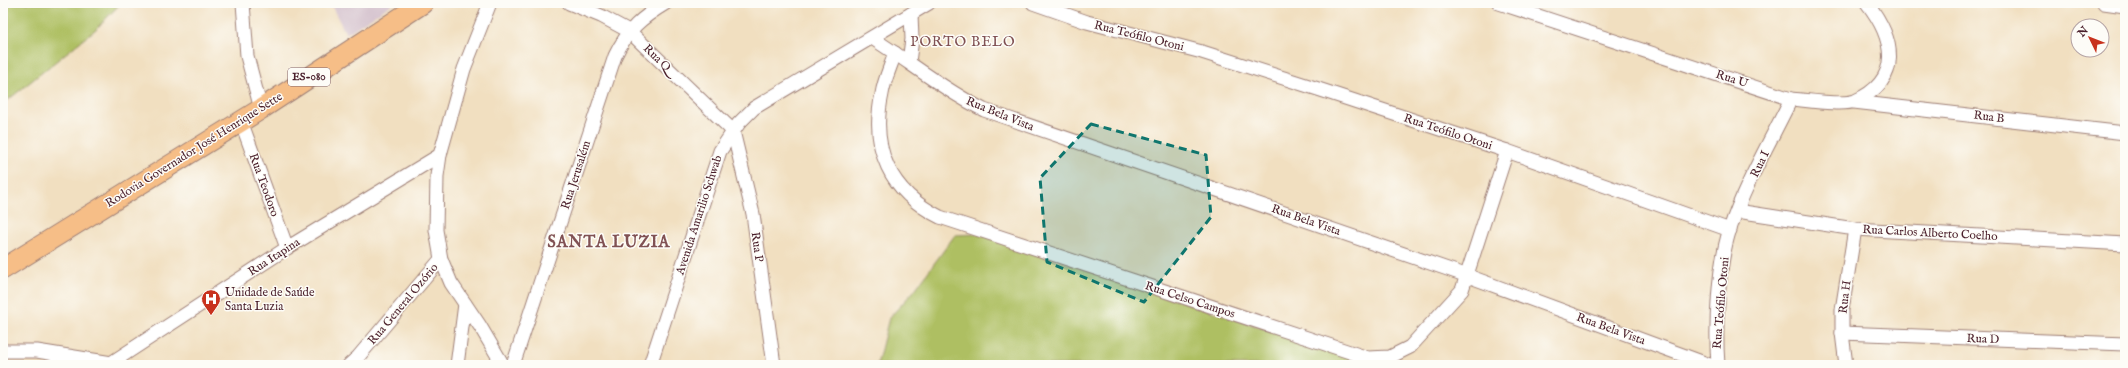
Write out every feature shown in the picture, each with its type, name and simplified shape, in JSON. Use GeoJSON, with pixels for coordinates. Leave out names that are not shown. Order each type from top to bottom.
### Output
{"type":"FeatureCollection","features":[{"type":"Feature","properties":{"kind":"main road","name":"Rodovia Governador José Henrique Sette"},"geometry":{"type":"LineString","coordinates":[[3,269],[261,109],[423,3]]}},
{"type":"Feature","properties":{"kind":"street"},"geometry":{"type":"LineString","coordinates":[[243,3],[247,56],[261,109]]}},
{"type":"Feature","properties":{"kind":"street"},"geometry":{"type":"LineString","coordinates":[[490,3],[464,69],[440,155],[437,176],[436,217],[441,259],[451,283],[503,365]]}},
{"type":"Feature","properties":{"kind":"street","name":"Rua Q"},"geometry":{"type":"LineString","coordinates":[[569,3],[601,16],[629,31],[733,131]]}},
{"type":"Feature","properties":{"kind":"street","name":"Rua Jerusalém"},"geometry":{"type":"LineString","coordinates":[[513,365],[615,56],[629,31],[637,22],[666,3]]}},
{"type":"Feature","properties":{"kind":"street","name":"Avenida Amarilio Schwab"},"geometry":{"type":"LineString","coordinates":[[650,365],[718,156],[733,131],[754,108],[929,3]]}},
{"type":"Feature","properties":{"kind":"street","name":"Rua Teófilo Otoni"},"geometry":{"type":"LineString","coordinates":[[1033,3],[1087,22],[1202,52],[1507,151],[1730,230],[1721,272],[1717,330],[1718,365]]}},
{"type":"Feature","properties":{"kind":"street","name":"Rua U"},"geometry":{"type":"LineString","coordinates":[[1499,3],[1791,99],[1818,102],[1854,102]]}},
{"type":"Feature","properties":{"kind":"street"},"geometry":{"type":"LineString","coordinates":[[1854,102],[1880,81],[1887,70],[1890,57],[1890,43],[1885,30],[1867,3]]}},
{"type":"Feature","properties":{"kind":"street"},"geometry":{"type":"LineString","coordinates":[[2104,3],[2124,5]]}},
{"type":"Feature","properties":{"kind":"street"},"geometry":{"type":"LineString","coordinates":[[909,62],[912,39],[911,14]]}},
{"type":"Feature","properties":{"kind":"street","name":"Rua Bela Vista"},"geometry":{"type":"LineString","coordinates":[[872,38],[909,62],[947,90],[984,110],[1468,276],[1710,365]]}},
{"type":"Feature","properties":{"kind":"street","name":"Rua Celso Campos"},"geometry":{"type":"LineString","coordinates":[[895,53],[882,92],[879,110],[880,143],[891,174],[901,188],[926,210],[940,217],[1368,358],[1390,357],[1410,347],[1452,303],[1462,290],[1468,276],[1507,151]]}},
{"type":"Feature","properties":{"kind":"street","name":"Rua I"},"geometry":{"type":"LineString","coordinates":[[1730,230],[1737,211],[1791,99]]}},
{"type":"Feature","properties":{"kind":"street","name":"Rua B"},"geometry":{"type":"LineString","coordinates":[[1854,102],[2125,133]]}},
{"type":"Feature","properties":{"kind":"street","name":"Rua Teodoro"},"geometry":{"type":"LineString","coordinates":[[241,121],[287,248]]}},
{"type":"Feature","properties":{"kind":"street","name":"Rua P"},"geometry":{"type":"LineString","coordinates":[[733,131],[753,214],[774,365]]}},
{"type":"Feature","properties":{"kind":"street","name":"Rua Itapina"},"geometry":{"type":"LineString","coordinates":[[117,364],[287,248],[440,155]]}},
{"type":"Feature","properties":{"kind":"street","name":"Rua Carlos Alberto Coelho"},"geometry":{"type":"LineString","coordinates":[[1737,211],[1855,229],[2125,244]]}},
{"type":"Feature","properties":{"kind":"street","name":"Rua H"},"geometry":{"type":"LineString","coordinates":[[1846,365],[1842,333],[1842,310],[1855,229]]}},
{"type":"Feature","properties":{"kind":"street","name":"Rua General Ozório"},"geometry":{"type":"LineString","coordinates":[[349,365],[358,357],[441,259]]}},
{"type":"Feature","properties":{"kind":"street"},"geometry":{"type":"LineString","coordinates":[[457,365],[465,304]]}},
{"type":"Feature","properties":{"kind":"street","name":"Rua D"},"geometry":{"type":"LineString","coordinates":[[1842,333],[2125,344]]}},
{"type":"Feature","properties":{"kind":"street"},"geometry":{"type":"LineString","coordinates":[[3,351],[37,351],[117,364]]}},
{"type":"Feature","properties":{"kind":"highlighted area"},"geometry":{"type":"Polygon","coordinates":[[[1091,124],[1206,155],[1211,217],[1144,302],[1047,262],[1040,178],[1091,124]]]}},
{"type":"Feature","properties":{"kind":"shaded area"},"geometry":{"type":"Polygon","coordinates":[[[330,3],[394,3],[346,34],[330,3]]]}},
{"type":"Feature","properties":{"kind":"green space"},"geometry":{"type":"Polygon","coordinates":[[[3,3],[121,3],[96,29],[8,100],[3,100],[3,3]]]}},
{"type":"Feature","properties":{"kind":"green space"},"geometry":{"type":"Polygon","coordinates":[[[977,234],[1375,365],[877,365],[889,318],[914,291],[955,235],[977,234]]]}},
{"type":"Feature","properties":{"kind":"place","name":"Unidade de Saúde Santa Luzia"},"geometry":{"type":"Point","coordinates":[211,316]}},
{"type":"Feature","properties":{"kind":"district","name":"PORTO BELO"},"geometry":{"type":"Point","coordinates":[963,42]}},
{"type":"Feature","properties":{"kind":"district","name":"SANTA LUZIA"},"geometry":{"type":"Point","coordinates":[609,243]}}]}
